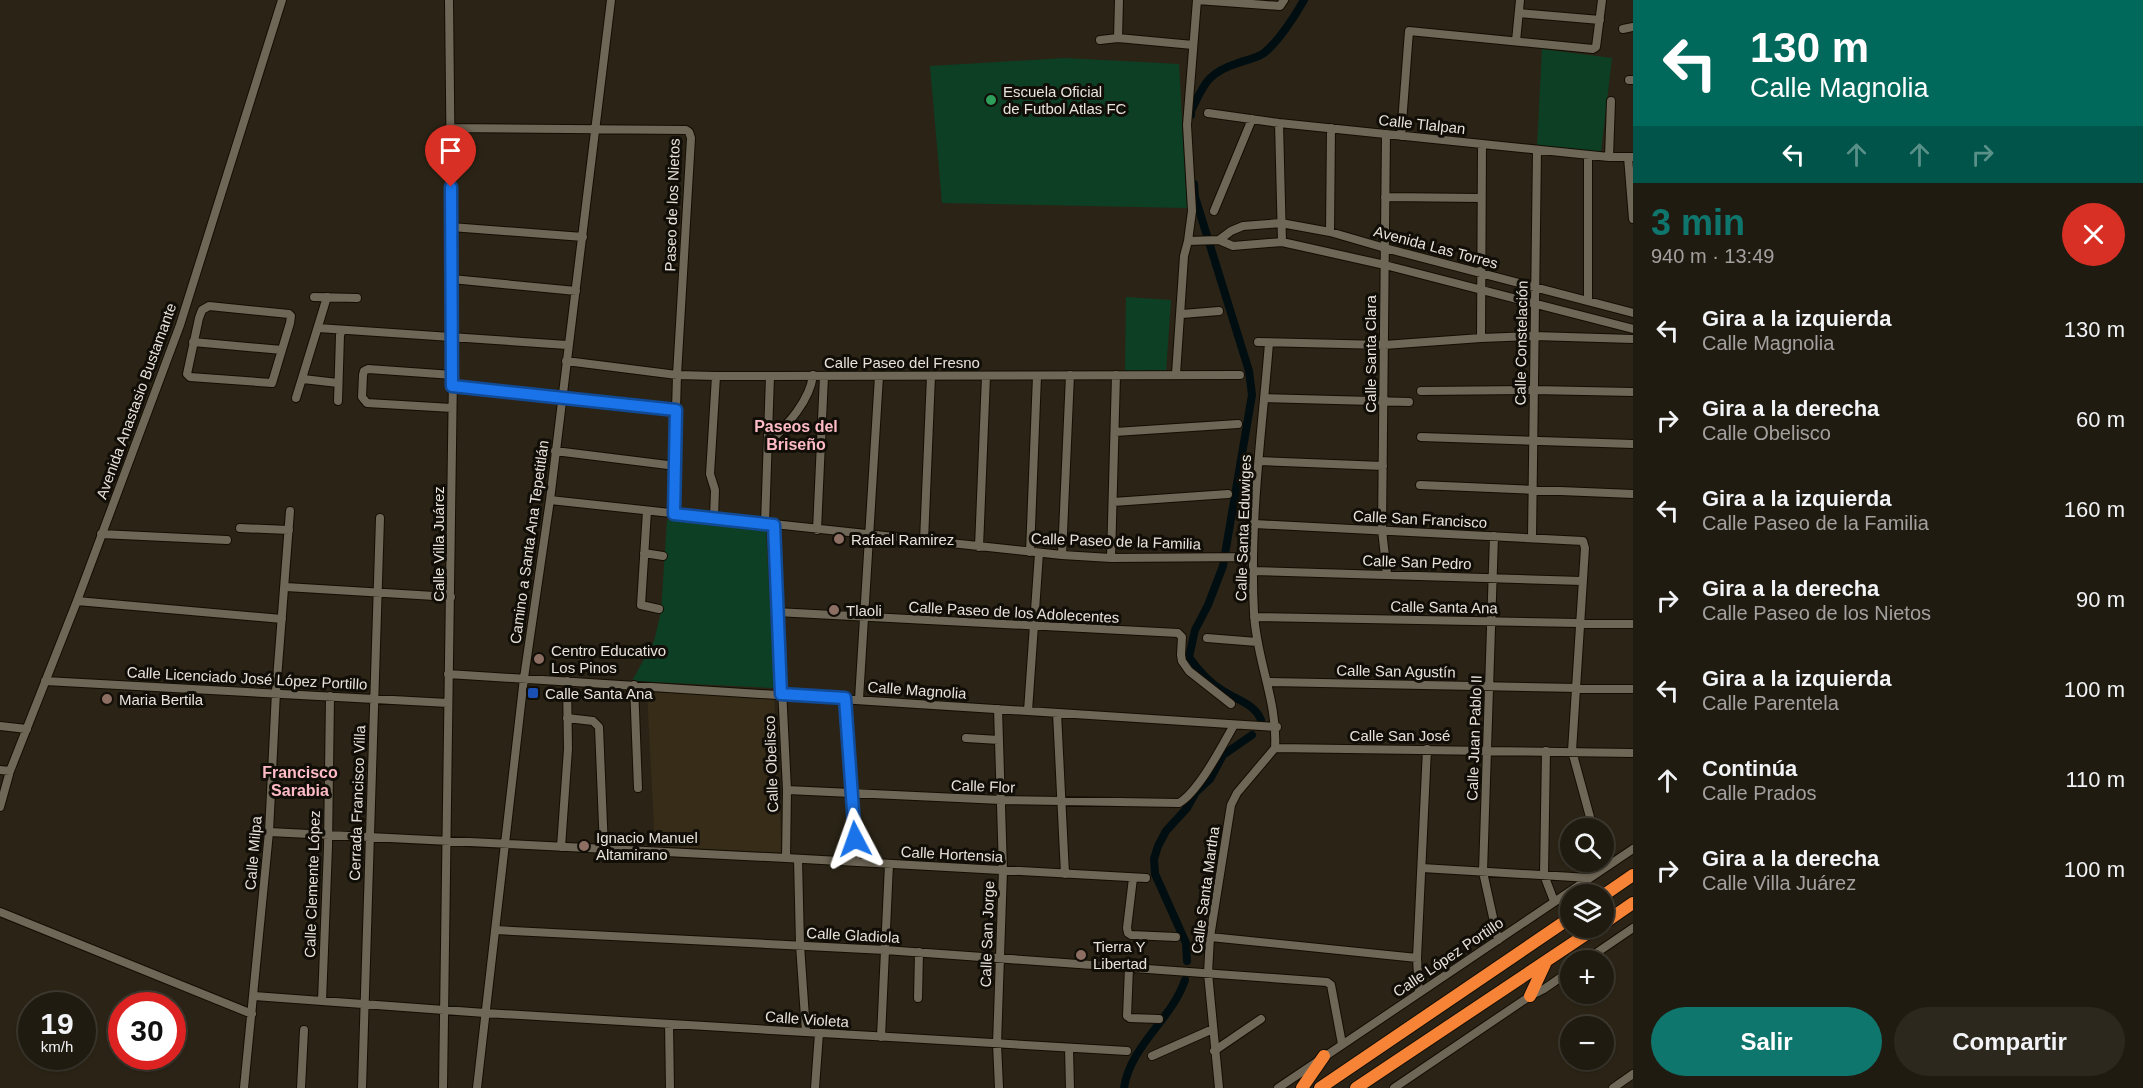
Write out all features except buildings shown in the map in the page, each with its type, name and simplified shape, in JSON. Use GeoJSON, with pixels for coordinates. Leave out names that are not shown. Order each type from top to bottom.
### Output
{"type":"FeatureCollection","features":[{"type":"Feature","properties":{"kind":"highway"},"geometry":{"type":"LineString","coordinates":[[1614,888],[1633,875]]}},
{"type":"Feature","properties":{"kind":"highway"},"geometry":{"type":"LineString","coordinates":[[1614,916],[1633,903]]}},
{"type":"Feature","properties":{"kind":"highway"},"geometry":{"type":"LineString","coordinates":[[1320,1088],[1560,925]]}},
{"type":"Feature","properties":{"kind":"highway"},"geometry":{"type":"LineString","coordinates":[[1356,1088],[1581,938]]}},
{"type":"Feature","properties":{"kind":"highway"},"geometry":{"type":"LineString","coordinates":[[1530,996],[1546,962]]}},
{"type":"Feature","properties":{"kind":"highway"},"geometry":{"type":"LineString","coordinates":[[1302,1088],[1324,1056]]}},
{"type":"Feature","properties":{"kind":"street","name":"Avenida Anastasio Bustamante"},"geometry":{"type":"LineString","coordinates":[[0,807],[10,771],[77,601],[180,325],[282,0]]}},
{"type":"Feature","properties":{"kind":"street","name":"Calle Villa Juárez"},"geometry":{"type":"LineString","coordinates":[[443,1088],[453,375],[449,0]]}},
{"type":"Feature","properties":{"kind":"street","name":"Camino a Santa Ana Tepetitlán"},"geometry":{"type":"LineString","coordinates":[[477,1088],[524,678],[550,500],[567,345],[583,237],[611,0]]}},
{"type":"Feature","properties":{"kind":"street"},"geometry":{"type":"LineString","coordinates":[[1118,38],[1119,0]]}},
{"type":"Feature","properties":{"kind":"street"},"geometry":{"type":"LineString","coordinates":[[1176,375],[1182,314],[1184,256],[1192,212],[1187,124],[1197,0],[1281,6],[1284,0]]}},
{"type":"Feature","properties":{"kind":"street"},"geometry":{"type":"LineString","coordinates":[[1516,41],[1520,0]]}},
{"type":"Feature","properties":{"kind":"street"},"geometry":{"type":"LineString","coordinates":[[1401,136],[1409,31],[1595,49],[1602,0]]}},
{"type":"Feature","properties":{"kind":"street"},"geometry":{"type":"LineString","coordinates":[[1519,13],[1600,20]]}},
{"type":"Feature","properties":{"kind":"street"},"geometry":{"type":"LineString","coordinates":[[1623,29],[1633,27]]}},
{"type":"Feature","properties":{"kind":"street"},"geometry":{"type":"LineString","coordinates":[[1100,40],[1118,38],[1193,45]]}},
{"type":"Feature","properties":{"kind":"street"},"geometry":{"type":"LineString","coordinates":[[1609,157],[1611,101]]}},
{"type":"Feature","properties":{"kind":"street","name":"Calle Tlalpan"},"geometry":{"type":"LineString","coordinates":[[1208,112],[1279,123],[1588,155],[1630,157]]}},
{"type":"Feature","properties":{"kind":"street"},"geometry":{"type":"LineString","coordinates":[[1214,211],[1252,119]]}},
{"type":"Feature","properties":{"kind":"street"},"geometry":{"type":"LineString","coordinates":[[1279,123],[1282,242]]}},
{"type":"Feature","properties":{"kind":"street","name":"Paseo de los Nietos"},"geometry":{"type":"LineString","coordinates":[[449,128],[686,130],[691,135],[677,375],[674,514]]}},
{"type":"Feature","properties":{"kind":"street"},"geometry":{"type":"LineString","coordinates":[[1330,232],[1331,128]]}},
{"type":"Feature","properties":{"kind":"street","name":"Calle Santa Clara"},"geometry":{"type":"LineString","coordinates":[[1386,134],[1383,530],[1387,574]]}},
{"type":"Feature","properties":{"kind":"street"},"geometry":{"type":"LineString","coordinates":[[1481,338],[1482,144]]}},
{"type":"Feature","properties":{"kind":"street","name":"Calle Constelación"},"geometry":{"type":"LineString","coordinates":[[1532,538],[1537,150]]}},
{"type":"Feature","properties":{"kind":"street"},"geometry":{"type":"LineString","coordinates":[[1588,155],[1588,300]]}},
{"type":"Feature","properties":{"kind":"street"},"geometry":{"type":"LineString","coordinates":[[1630,157],[1633,219]]}},
{"type":"Feature","properties":{"kind":"street"},"geometry":{"type":"LineString","coordinates":[[1385,198],[1481,198]]}},
{"type":"Feature","properties":{"kind":"street","name":"Avenida Las Torres"},"geometry":{"type":"LineString","coordinates":[[1215,240],[1243,226],[1281,223],[1330,232],[1385,249],[1633,313]]}},
{"type":"Feature","properties":{"kind":"street"},"geometry":{"type":"LineString","coordinates":[[452,227],[583,237]]}},
{"type":"Feature","properties":{"kind":"street"},"geometry":{"type":"LineString","coordinates":[[1231,231],[1233,246]]}},
{"type":"Feature","properties":{"kind":"street","name":"Avenida Las Torres"},"geometry":{"type":"LineString","coordinates":[[1188,242],[1215,240],[1233,246],[1282,242],[1385,265],[1633,329]]}},
{"type":"Feature","properties":{"kind":"street"},"geometry":{"type":"LineString","coordinates":[[452,279],[576,291]]}},
{"type":"Feature","properties":{"kind":"street"},"geometry":{"type":"LineString","coordinates":[[314,297],[357,298]]}},
{"type":"Feature","properties":{"kind":"street"},"geometry":{"type":"LineString","coordinates":[[296,398],[327,297]]}},
{"type":"Feature","properties":{"kind":"street"},"geometry":{"type":"LineString","coordinates":[[209,306],[289,314],[291,320],[274,382],[270,384],[190,377],[186,371],[199,318],[202,310],[209,306]]}},
{"type":"Feature","properties":{"kind":"street"},"geometry":{"type":"LineString","coordinates":[[1182,314],[1219,311]]}},
{"type":"Feature","properties":{"kind":"street"},"geometry":{"type":"LineString","coordinates":[[183,313],[199,318]]}},
{"type":"Feature","properties":{"kind":"street"},"geometry":{"type":"LineString","coordinates":[[180,325],[196,328]]}},
{"type":"Feature","properties":{"kind":"street"},"geometry":{"type":"LineString","coordinates":[[318,328],[567,345]]}},
{"type":"Feature","properties":{"kind":"street"},"geometry":{"type":"LineString","coordinates":[[338,401],[342,330]]}},
{"type":"Feature","properties":{"kind":"street"},"geometry":{"type":"LineString","coordinates":[[1258,342],[1384,345],[1534,336],[1633,339]]}},
{"type":"Feature","properties":{"kind":"street"},"geometry":{"type":"LineString","coordinates":[[193,342],[282,350]]}},
{"type":"Feature","properties":{"kind":"street","name":"Calle Santa Eduwiges"},"geometry":{"type":"LineString","coordinates":[[1269,343],[1252,571],[1257,642],[1277,728],[1275,748]]}},
{"type":"Feature","properties":{"kind":"street","name":"Calle Paseo del Fresno"},"geometry":{"type":"LineString","coordinates":[[566,361],[677,375],[716,376],[1240,375]]}},
{"type":"Feature","properties":{"kind":"street"},"geometry":{"type":"LineString","coordinates":[[452,408],[367,403],[362,397],[363,375],[368,369],[453,375]]}},
{"type":"Feature","properties":{"kind":"street"},"geometry":{"type":"LineString","coordinates":[[769,443],[787,425],[812,386],[813,375]]}},
{"type":"Feature","properties":{"kind":"street"},"geometry":{"type":"LineString","coordinates":[[1062,555],[1070,375]]}},
{"type":"Feature","properties":{"kind":"street"},"geometry":{"type":"LineString","coordinates":[[1111,558],[1116,375]]}},
{"type":"Feature","properties":{"kind":"street"},"geometry":{"type":"LineString","coordinates":[[714,518],[715,490],[710,474],[716,376]]}},
{"type":"Feature","properties":{"kind":"street","name":"Calle Obelisco"},"geometry":{"type":"LineString","coordinates":[[770,376],[769,524],[787,790],[786,858]]}},
{"type":"Feature","properties":{"kind":"street"},"geometry":{"type":"LineString","coordinates":[[817,530],[824,376]]}},
{"type":"Feature","properties":{"kind":"street"},"geometry":{"type":"LineString","coordinates":[[859,699],[863,617],[871,535],[879,376]]}},
{"type":"Feature","properties":{"kind":"street"},"geometry":{"type":"LineString","coordinates":[[924,541],[931,376]]}},
{"type":"Feature","properties":{"kind":"street"},"geometry":{"type":"LineString","coordinates":[[979,547],[986,376]]}},
{"type":"Feature","properties":{"kind":"street"},"geometry":{"type":"LineString","coordinates":[[1028,711],[1034,627],[1037,376]]}},
{"type":"Feature","properties":{"kind":"street"},"geometry":{"type":"LineString","coordinates":[[303,379],[338,383]]}},
{"type":"Feature","properties":{"kind":"street"},"geometry":{"type":"LineString","coordinates":[[452,386],[676,410]]}},
{"type":"Feature","properties":{"kind":"street"},"geometry":{"type":"LineString","coordinates":[[1421,391],[1633,392]]}},
{"type":"Feature","properties":{"kind":"street"},"geometry":{"type":"LineString","coordinates":[[1264,398],[1409,402]]}},
{"type":"Feature","properties":{"kind":"street"},"geometry":{"type":"LineString","coordinates":[[1115,432],[1238,424]]}},
{"type":"Feature","properties":{"kind":"street"},"geometry":{"type":"LineString","coordinates":[[1421,437],[1633,444]]}},
{"type":"Feature","properties":{"kind":"street"},"geometry":{"type":"LineString","coordinates":[[555,451],[676,466]]}},
{"type":"Feature","properties":{"kind":"street"},"geometry":{"type":"LineString","coordinates":[[1259,461],[1383,466]]}},
{"type":"Feature","properties":{"kind":"street"},"geometry":{"type":"LineString","coordinates":[[1420,485],[1633,494]]}},
{"type":"Feature","properties":{"kind":"street"},"geometry":{"type":"LineString","coordinates":[[1113,502],[1228,494]]}},
{"type":"Feature","properties":{"kind":"street","name":"Calle Paseo de la Familia"},"geometry":{"type":"LineString","coordinates":[[550,500],[1034,553],[1111,558],[1253,557]]}},
{"type":"Feature","properties":{"kind":"street","name":"Calle Milpa"},"geometry":{"type":"LineString","coordinates":[[247,1087],[269,832],[276,692],[286,587],[290,511]]}},
{"type":"Feature","properties":{"kind":"street"},"geometry":{"type":"LineString","coordinates":[[647,511],[641,605],[659,609]]}},
{"type":"Feature","properties":{"kind":"street","name":"Cerrada Francisco Villa"},"geometry":{"type":"LineString","coordinates":[[362,1088],[380,518]]}},
{"type":"Feature","properties":{"kind":"street","name":"Calle San Francisco"},"geometry":{"type":"LineString","coordinates":[[1255,524],[1583,541],[1585,548],[1582,581]]}},
{"type":"Feature","properties":{"kind":"street"},"geometry":{"type":"LineString","coordinates":[[240,528],[289,530]]}},
{"type":"Feature","properties":{"kind":"street"},"geometry":{"type":"LineString","coordinates":[[101,534],[227,540]]}},
{"type":"Feature","properties":{"kind":"street","name":"Calle Juan Pablo II"},"geometry":{"type":"LineString","coordinates":[[1494,536],[1483,872],[1498,940]]}},
{"type":"Feature","properties":{"kind":"street"},"geometry":{"type":"LineString","coordinates":[[644,553],[663,556]]}},
{"type":"Feature","properties":{"kind":"street","name":"Calle San Pedro"},"geometry":{"type":"LineString","coordinates":[[1252,571],[1582,581]]}},
{"type":"Feature","properties":{"kind":"street"},"geometry":{"type":"LineString","coordinates":[[1582,581],[1578,688],[1572,752],[1590,818]]}},
{"type":"Feature","properties":{"kind":"street"},"geometry":{"type":"LineString","coordinates":[[286,587],[451,597]]}},
{"type":"Feature","properties":{"kind":"street"},"geometry":{"type":"LineString","coordinates":[[77,601],[282,619]]}},
{"type":"Feature","properties":{"kind":"street","name":"Calle Paseo de los Adolecentes"},"geometry":{"type":"LineString","coordinates":[[776,612],[1178,633],[1182,637],[1182,661],[1189,671],[1231,704]]}},
{"type":"Feature","properties":{"kind":"street","name":"Calle Santa Ana"},"geometry":{"type":"LineString","coordinates":[[1254,617],[1633,624]]}},
{"type":"Feature","properties":{"kind":"street"},"geometry":{"type":"LineString","coordinates":[[1207,638],[1257,642]]}},
{"type":"Feature","properties":{"kind":"street","name":"Calle Magnolia"},"geometry":{"type":"LineString","coordinates":[[448,674],[845,698],[1277,728]]}},
{"type":"Feature","properties":{"kind":"street","name":"Calle Licenciado José López Portillo"},"geometry":{"type":"LineString","coordinates":[[45,681],[448,703]]}},
{"type":"Feature","properties":{"kind":"street"},"geometry":{"type":"LineString","coordinates":[[561,847],[568,749],[567,681]]}},
{"type":"Feature","properties":{"kind":"street","name":"Calle San Agustín"},"geometry":{"type":"LineString","coordinates":[[1267,682],[1633,689]]}},
{"type":"Feature","properties":{"kind":"street"},"geometry":{"type":"LineString","coordinates":[[634,685],[638,788]]}},
{"type":"Feature","properties":{"kind":"street","name":"Calle Clemente López"},"geometry":{"type":"LineString","coordinates":[[322,1001],[330,696]]}},
{"type":"Feature","properties":{"kind":"street"},"geometry":{"type":"LineString","coordinates":[[845,698],[856,862]]}},
{"type":"Feature","properties":{"kind":"street","name":"Calle San Jorge"},"geometry":{"type":"LineString","coordinates":[[998,709],[1003,870],[997,1044],[999,1088]]}},
{"type":"Feature","properties":{"kind":"street"},"geometry":{"type":"LineString","coordinates":[[1057,713],[1065,874]]}},
{"type":"Feature","properties":{"kind":"street"},"geometry":{"type":"LineString","coordinates":[[567,718],[593,721],[598,727],[604,849]]}},
{"type":"Feature","properties":{"kind":"street","name":"Calle Flor"},"geometry":{"type":"LineString","coordinates":[[787,790],[1060,802],[1179,802],[1203,776],[1234,725]]}},
{"type":"Feature","properties":{"kind":"street"},"geometry":{"type":"LineString","coordinates":[[0,726],[27,729]]}},
{"type":"Feature","properties":{"kind":"street"},"geometry":{"type":"LineString","coordinates":[[966,738],[999,740]]}},
{"type":"Feature","properties":{"kind":"street","name":"Calle San José"},"geometry":{"type":"LineString","coordinates":[[1275,748],[1633,753]]}},
{"type":"Feature","properties":{"kind":"street","name":"Calle Santa Martha"},"geometry":{"type":"LineString","coordinates":[[1219,1088],[1208,973],[1210,937],[1233,799],[1275,748]]}},
{"type":"Feature","properties":{"kind":"street"},"geometry":{"type":"LineString","coordinates":[[1419,992],[1418,958],[1427,749]]}},
{"type":"Feature","properties":{"kind":"street"},"geometry":{"type":"LineString","coordinates":[[1546,751],[1544,875],[1554,901]]}},
{"type":"Feature","properties":{"kind":"street"},"geometry":{"type":"LineString","coordinates":[[0,770],[10,771]]}},
{"type":"Feature","properties":{"kind":"street","name":"Calle Hortensia"},"geometry":{"type":"LineString","coordinates":[[269,832],[1146,878]]}},
{"type":"Feature","properties":{"kind":"street","name":"Calle López Portillo"},"geometry":{"type":"LineString","coordinates":[[1614,858],[1633,849]]}},
{"type":"Feature","properties":{"kind":"street"},"geometry":{"type":"LineString","coordinates":[[798,859],[800,945],[806,1032]]}},
{"type":"Feature","properties":{"kind":"street"},"geometry":{"type":"LineString","coordinates":[[881,1037],[889,864]]}},
{"type":"Feature","properties":{"kind":"street"},"geometry":{"type":"LineString","coordinates":[[1422,868],[1590,878]]}},
{"type":"Feature","properties":{"kind":"street","name":"Calle López Portillo"},"geometry":{"type":"LineString","coordinates":[[1278,1088],[1590,878],[1596,872]]}},
{"type":"Feature","properties":{"kind":"street"},"geometry":{"type":"LineString","coordinates":[[1133,878],[1128,933],[1176,937]]}},
{"type":"Feature","properties":{"kind":"street"},"geometry":{"type":"LineString","coordinates":[[0,912],[252,1014]]}},
{"type":"Feature","properties":{"kind":"street"},"geometry":{"type":"LineString","coordinates":[[1601,950],[1633,928]]}},
{"type":"Feature","properties":{"kind":"street","name":"Calle Gladiola"},"geometry":{"type":"LineString","coordinates":[[495,930],[919,952],[1330,983],[1342,1044]]}},
{"type":"Feature","properties":{"kind":"street"},"geometry":{"type":"LineString","coordinates":[[1210,937],[1418,958]]}},
{"type":"Feature","properties":{"kind":"street"},"geometry":{"type":"LineString","coordinates":[[918,998],[919,952]]}},
{"type":"Feature","properties":{"kind":"street"},"geometry":{"type":"LineString","coordinates":[[1129,967],[1127,1016],[1159,1019]]}},
{"type":"Feature","properties":{"kind":"street"},"geometry":{"type":"LineString","coordinates":[[1394,1088],[1560,978]]}},
{"type":"Feature","properties":{"kind":"street","name":"Calle Violeta"},"geometry":{"type":"LineString","coordinates":[[254,996],[485,1013],[1127,1051]]}},
{"type":"Feature","properties":{"kind":"street"},"geometry":{"type":"LineString","coordinates":[[1215,1051],[1261,1019]]}},
{"type":"Feature","properties":{"kind":"street"},"geometry":{"type":"LineString","coordinates":[[669,1024],[670,1088]]}},
{"type":"Feature","properties":{"kind":"street"},"geometry":{"type":"LineString","coordinates":[[1152,1056],[1213,1029]]}},
{"type":"Feature","properties":{"kind":"street"},"geometry":{"type":"LineString","coordinates":[[301,1088],[304,1030]]}},
{"type":"Feature","properties":{"kind":"street"},"geometry":{"type":"LineString","coordinates":[[816,1088],[819,1033]]}},
{"type":"Feature","properties":{"kind":"street"},"geometry":{"type":"LineString","coordinates":[[1069,1048],[1070,1088]]}},
{"type":"Feature","properties":{"kind":"street"},"geometry":{"type":"LineString","coordinates":[[1613,1088],[1633,1074]]}},
{"type":"Feature","properties":{"kind":"shaded area"},"geometry":{"type":"Polygon","coordinates":[[[647,692],[774,697],[782,853],[655,846],[647,692]]]}},
{"type":"Feature","properties":{"kind":"green space"},"geometry":{"type":"Polygon","coordinates":[[[1542,49],[1612,58],[1601,152],[1537,147],[1542,49]]]}},
{"type":"Feature","properties":{"kind":"green space"},"geometry":{"type":"Polygon","coordinates":[[[1065,58],[1179,64],[1187,208],[942,203],[930,66],[1065,58]]]}},
{"type":"Feature","properties":{"kind":"green space"},"geometry":{"type":"Polygon","coordinates":[[[1126,297],[1171,300],[1166,372],[1125,373],[1126,297]]]}},
{"type":"Feature","properties":{"kind":"green space"},"geometry":{"type":"Polygon","coordinates":[[[667,520],[766,530],[774,688],[632,681],[654,641],[661,612],[667,520]]]}},
{"type":"Feature","properties":{"kind":"waterway"},"geometry":{"type":"LineString","coordinates":[[1191,115],[1203,87],[1213,75],[1264,53],[1280,36],[1304,0]]}},
{"type":"Feature","properties":{"kind":"waterway"},"geometry":{"type":"LineString","coordinates":[[1194,184],[1195,197],[1249,371],[1252,395],[1223,566],[1208,605],[1195,630],[1189,657],[1209,680],[1250,706],[1261,720]]}},
{"type":"Feature","properties":{"kind":"waterway"},"geometry":{"type":"LineString","coordinates":[[1187,961],[1186,943],[1155,874],[1154,859],[1166,831],[1187,808],[1196,792],[1210,779],[1223,755],[1252,735]]}},
{"type":"Feature","properties":{"kind":"waterway"},"geometry":{"type":"LineString","coordinates":[[1124,1088],[1134,1059],[1171,1007],[1185,980]]}},
{"type":"Feature","properties":{"kind":"place","name":"Escuela Oficial de Futbol Atlas FC"},"geometry":{"type":"Point","coordinates":[991,100]}},
{"type":"Feature","properties":{"kind":"place","name":"Rafael Ramirez"},"geometry":{"type":"Point","coordinates":[839,539]}},
{"type":"Feature","properties":{"kind":"place","name":"Tlaoli"},"geometry":{"type":"Point","coordinates":[834,610]}},
{"type":"Feature","properties":{"kind":"place","name":"Centro Educativo Los Pinos"},"geometry":{"type":"Point","coordinates":[539,659]}},
{"type":"Feature","properties":{"kind":"place","name":"Calle Santa Ana"},"geometry":{"type":"Point","coordinates":[533,693]}},
{"type":"Feature","properties":{"kind":"place","name":"Maria Bertila"},"geometry":{"type":"Point","coordinates":[107,699]}},
{"type":"Feature","properties":{"kind":"place","name":"Ignacio Manuel Altamirano"},"geometry":{"type":"Point","coordinates":[584,846]}},
{"type":"Feature","properties":{"kind":"place","name":"Tierra Y Libertad"},"geometry":{"type":"Point","coordinates":[1081,955]}},
{"type":"Feature","properties":{"kind":"district","name":"Paseos del Briseño"},"geometry":{"type":"Point","coordinates":[796,435]}},
{"type":"Feature","properties":{"kind":"district","name":"Francisco Sarabia"},"geometry":{"type":"Point","coordinates":[300,781]}},
{"type":"Feature","properties":{"kind":"route"},"geometry":{"type":"LineString","coordinates":[[451,187],[452,386],[676,410],[674,514],[774,525],[781,694],[845,698],[855,839]]}}]}
